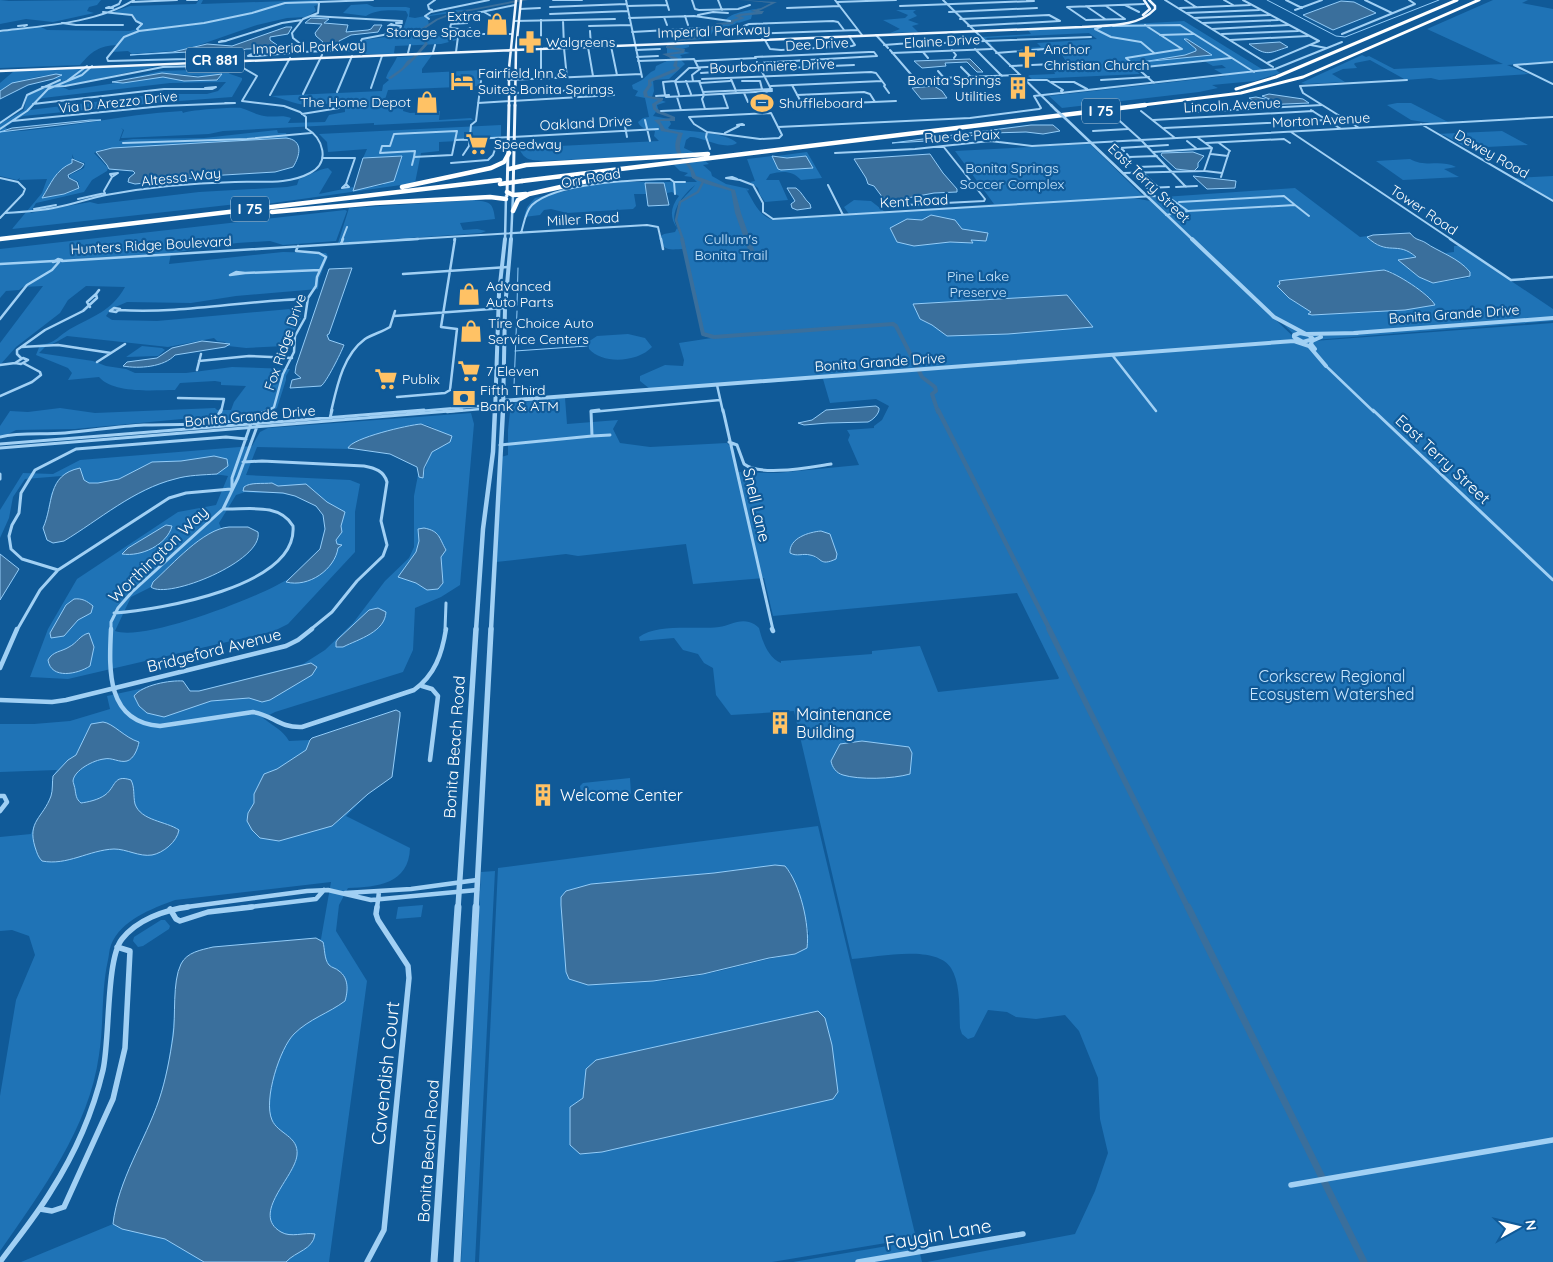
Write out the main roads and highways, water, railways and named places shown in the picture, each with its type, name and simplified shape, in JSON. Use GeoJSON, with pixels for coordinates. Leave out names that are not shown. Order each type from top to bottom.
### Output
{"type":"FeatureCollection","features":[{"type":"Feature","properties":{"kind":"highway","name":"I 75"},"geometry":{"type":"LineString","coordinates":[[727,154],[1231,90],[1271,79],[1457,0]]}},
{"type":"Feature","properties":{"kind":"highway","name":"I 75"},"geometry":{"type":"LineString","coordinates":[[727,154],[1196,100],[1254,91],[1311,74],[1479,0]]}},
{"type":"Feature","properties":{"kind":"highway"},"geometry":{"type":"LineString","coordinates":[[483,170],[502,164],[509,154]]}},
{"type":"Feature","properties":{"kind":"highway"},"geometry":{"type":"LineString","coordinates":[[292,204],[381,190],[483,170],[526,165],[672,161],[727,154]]}},
{"type":"Feature","properties":{"kind":"highway"},"geometry":{"type":"LineString","coordinates":[[272,212],[375,203],[509,195],[545,190],[672,161],[704,157]]}},
{"type":"Feature","properties":{"kind":"highway","name":"I 75"},"geometry":{"type":"LineString","coordinates":[[0,245],[672,161]]}},
{"type":"Feature","properties":{"kind":"highway","name":"I 75"},"geometry":{"type":"LineString","coordinates":[[0,240],[292,204],[500,182]]}},
{"type":"Feature","properties":{"kind":"highway"},"geometry":{"type":"LineString","coordinates":[[512,211],[514,205],[522,198],[545,190]]}},
{"type":"Feature","properties":{"kind":"main road","name":"Imperial Parkway"},"geometry":{"type":"LineString","coordinates":[[764,39],[1073,27],[1129,22],[1148,16],[1153,12],[1155,6],[1149,0]]}},
{"type":"Feature","properties":{"kind":"main road"},"geometry":{"type":"LineString","coordinates":[[509,195],[514,136],[516,50],[520,21],[518,2]]}},
{"type":"Feature","properties":{"kind":"main road"},"geometry":{"type":"LineString","coordinates":[[512,167],[508,136],[508,80],[512,34],[518,2]]}},
{"type":"Feature","properties":{"kind":"main road","name":"Imperial Parkway"},"geometry":{"type":"LineString","coordinates":[[972,31],[1125,21],[1147,12],[1149,5],[1144,2]]}},
{"type":"Feature","properties":{"kind":"main road"},"geometry":{"type":"LineString","coordinates":[[512,34],[516,35],[517,40]]}},
{"type":"Feature","properties":{"kind":"main road","name":"Imperial Parkway"},"geometry":{"type":"LineString","coordinates":[[89,67],[260,58],[422,54],[875,35]]}},
{"type":"Feature","properties":{"kind":"main road"},"geometry":{"type":"LineString","coordinates":[[773,40],[803,38]]}},
{"type":"Feature","properties":{"kind":"main road","name":"Imperial Parkway"},"geometry":{"type":"LineString","coordinates":[[590,46],[634,44]]}},
{"type":"Feature","properties":{"kind":"main road","name":"Imperial Parkway"},"geometry":{"type":"LineString","coordinates":[[434,53],[510,50]]}},
{"type":"Feature","properties":{"kind":"main road"},"geometry":{"type":"LineString","coordinates":[[447,53],[456,52]]}},
{"type":"Feature","properties":{"kind":"main road","name":"Imperial Parkway"},"geometry":{"type":"LineString","coordinates":[[0,70],[229,62],[322,56],[414,54]]}},
{"type":"Feature","properties":{"kind":"main road"},"geometry":{"type":"LineString","coordinates":[[229,62],[260,58]]}},
{"type":"Feature","properties":{"kind":"waterway"},"geometry":{"type":"LineString","coordinates":[[390,78],[404,69],[408,62],[427,43],[422,39],[421,30],[429,24],[445,16],[460,12],[526,0]]}},
{"type":"Feature","properties":{"kind":"waterway"},"geometry":{"type":"LineString","coordinates":[[678,40],[697,38],[687,33],[704,34],[718,24],[732,23],[732,21],[743,18],[736,16],[739,15],[761,13],[763,12],[752,11],[762,9],[775,2],[741,0]]}},
{"type":"Feature","properties":{"kind":"waterway"},"geometry":{"type":"LineString","coordinates":[[1267,0],[1336,36],[1345,37],[1439,0]]}},
{"type":"Feature","properties":{"kind":"waterway"},"geometry":{"type":"LineString","coordinates":[[684,43],[667,47],[684,50],[683,52],[664,54],[677,59],[675,66],[678,68],[649,81],[650,85],[645,92],[646,97],[662,99],[654,104],[654,108],[673,117],[673,120],[656,120],[661,124],[663,130],[681,133],[677,143],[678,153],[692,170],[694,177],[733,190],[738,213],[755,261]]}},
{"type":"Feature","properties":{"kind":"waterway"},"geometry":{"type":"LineString","coordinates":[[683,240],[676,220],[680,202],[698,192],[703,182]]}},
{"type":"Feature","properties":{"kind":"waterway"},"geometry":{"type":"LineString","coordinates":[[682,239],[703,334],[714,337],[893,324],[896,326],[922,377],[935,387],[936,391],[932,394],[938,412]]}},
{"type":"Feature","properties":{"kind":"waterway"},"geometry":{"type":"LineString","coordinates":[[517,305],[518,268]]}},
{"type":"Feature","properties":{"kind":"waterway"},"geometry":{"type":"LineString","coordinates":[[515,351],[517,311]]}},
{"type":"Feature","properties":{"kind":"waterway"},"geometry":{"type":"LineString","coordinates":[[515,351],[587,346]]}},
{"type":"Feature","properties":{"kind":"waterway"},"geometry":{"type":"LineString","coordinates":[[514,386],[515,351]]}},
{"type":"Feature","properties":{"kind":"waterway"},"geometry":{"type":"LineString","coordinates":[[938,410],[1050,630]]}},
{"type":"Feature","properties":{"kind":"waterway"},"geometry":{"type":"LineString","coordinates":[[1049,629],[1188,908]]}},
{"type":"Feature","properties":{"kind":"waterway"},"geometry":{"type":"LineString","coordinates":[[1188,907],[1364,1262]]}},
{"type":"Feature","properties":{"kind":"place","name":"Extra Storage Space"},"geometry":{"type":"Point","coordinates":[497,24]}},
{"type":"Feature","properties":{"kind":"place","name":"Walgreens"},"geometry":{"type":"Point","coordinates":[530,42]}},
{"type":"Feature","properties":{"kind":"place","name":"Anchor Christian Church"},"geometry":{"type":"Point","coordinates":[1027,57]}},
{"type":"Feature","properties":{"kind":"place","name":"Fairfield Inn & Suites Bonita Springs"},"geometry":{"type":"Point","coordinates":[462,81]}},
{"type":"Feature","properties":{"kind":"place","name":"Bonita Springs Utilities"},"geometry":{"type":"Point","coordinates":[1018,88]}},
{"type":"Feature","properties":{"kind":"place","name":"The Home Depot"},"geometry":{"type":"Point","coordinates":[427,102]}},
{"type":"Feature","properties":{"kind":"place","name":"Shuffleboard"},"geometry":{"type":"Point","coordinates":[762,103]}},
{"type":"Feature","properties":{"kind":"place","name":"Speedway"},"geometry":{"type":"Point","coordinates":[477,144]}},
{"type":"Feature","properties":{"kind":"place","name":"Advanced Auto Parts"},"geometry":{"type":"Point","coordinates":[469,294]}},
{"type":"Feature","properties":{"kind":"place","name":"Tire Choice Auto Service Centers"},"geometry":{"type":"Point","coordinates":[471,331]}},
{"type":"Feature","properties":{"kind":"place","name":"7 Eleven"},"geometry":{"type":"Point","coordinates":[469,371]}},
{"type":"Feature","properties":{"kind":"place","name":"Publix"},"geometry":{"type":"Point","coordinates":[386,379]}},
{"type":"Feature","properties":{"kind":"place","name":"Fifth Third Bank & ATM"},"geometry":{"type":"Point","coordinates":[464,398]}},
{"type":"Feature","properties":{"kind":"place","name":"Maintenance Building"},"geometry":{"type":"Point","coordinates":[780,723]}},
{"type":"Feature","properties":{"kind":"place","name":"Welcome Center"},"geometry":{"type":"Point","coordinates":[543,795]}},
{"type":"Feature","properties":{"kind":"park label","name":"Bonita Springs Soccer Complex"},"geometry":{"type":"Point","coordinates":[1012,176]}},
{"type":"Feature","properties":{"kind":"park label","name":"Cullum's Bonita Trail"},"geometry":{"type":"Point","coordinates":[731,248]}},
{"type":"Feature","properties":{"kind":"park label","name":"Pine Lake Preserve"},"geometry":{"type":"Point","coordinates":[978,284]}},
{"type":"Feature","properties":{"kind":"park label","name":"Corkscrew Regional Ecosystem Watershed"},"geometry":{"type":"Point","coordinates":[1332,685]}}]}
